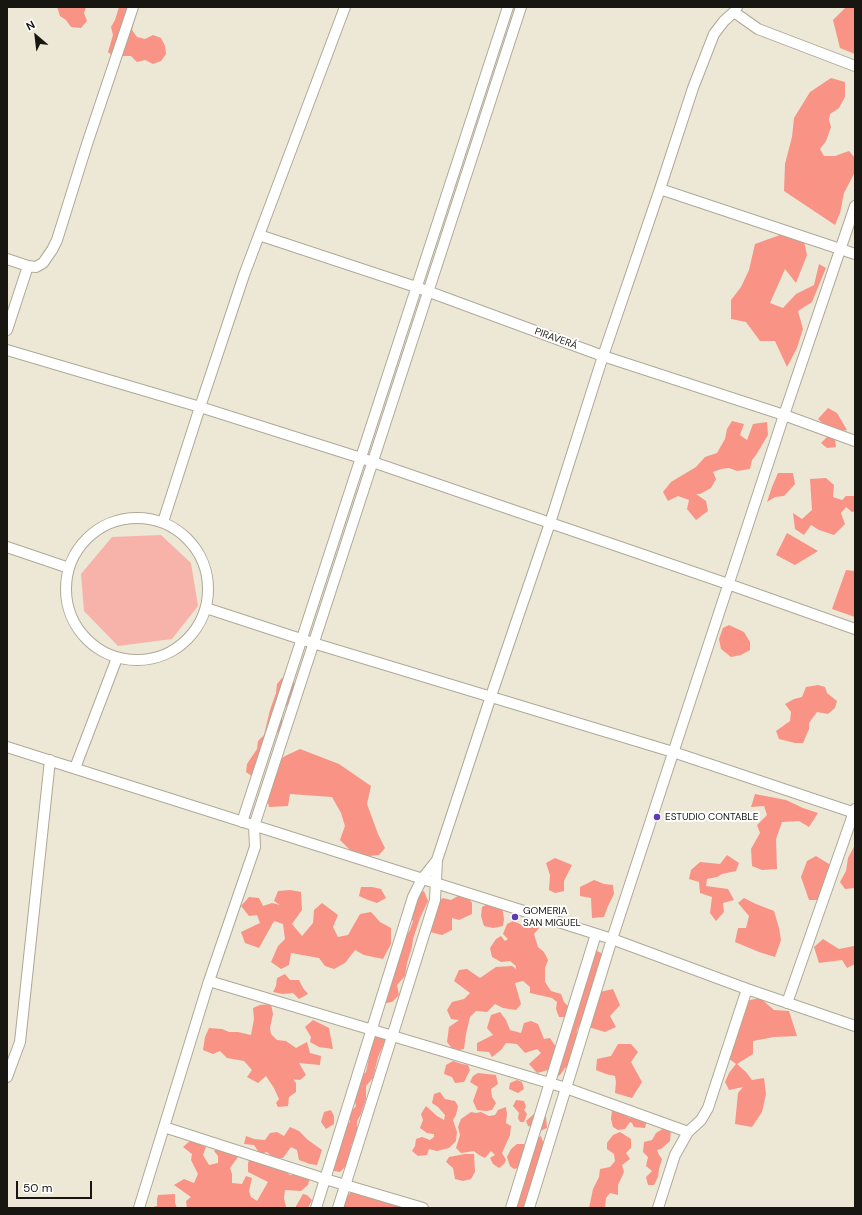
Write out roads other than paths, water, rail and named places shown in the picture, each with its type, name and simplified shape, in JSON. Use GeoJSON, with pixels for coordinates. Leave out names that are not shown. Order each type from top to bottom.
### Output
{"type":"FeatureCollection","features":[{"type":"Feature","properties":{"kind":"street"},"geometry":{"type":"LineString","coordinates":[[7,259],[28,266],[36,266],[43,263],[57,240],[132,7]]}},
{"type":"Feature","properties":{"kind":"street"},"geometry":{"type":"LineString","coordinates":[[163,522],[200,406],[259,235],[345,7]]}},
{"type":"Feature","properties":{"kind":"street"},"geometry":{"type":"LineString","coordinates":[[242,822],[508,7]]}},
{"type":"Feature","properties":{"kind":"street"},"geometry":{"type":"LineString","coordinates":[[139,1208],[209,981],[255,847],[254,826],[520,7]]}},
{"type":"Feature","properties":{"kind":"street"},"geometry":{"type":"LineString","coordinates":[[338,1208],[435,900],[438,860],[491,696],[550,523],[603,356],[693,88],[714,34],[735,10],[758,29],[855,66]]}},
{"type":"Feature","properties":{"kind":"street"},"geometry":{"type":"LineString","coordinates":[[488,68],[499,72]]}},
{"type":"Feature","properties":{"kind":"street"},"geometry":{"type":"LineString","coordinates":[[660,189],[855,254]]}},
{"type":"Feature","properties":{"kind":"street"},"geometry":{"type":"LineString","coordinates":[[529,1208],[612,939],[784,415],[855,206]]}},
{"type":"Feature","properties":{"kind":"street","name":"PIRAVERÁ"},"geometry":{"type":"LineString","coordinates":[[259,235],[416,287],[603,356],[784,415],[855,441]]}},
{"type":"Feature","properties":{"kind":"street"},"geometry":{"type":"LineString","coordinates":[[7,330],[28,266]]}},
{"type":"Feature","properties":{"kind":"street"},"geometry":{"type":"LineString","coordinates":[[7,350],[200,406],[361,458],[855,629]]}},
{"type":"Feature","properties":{"kind":"street"},"geometry":{"type":"LineString","coordinates":[[140,518],[163,522],[181,532],[196,548],[205,566],[209,587],[206,608],[197,628],[181,645],[162,656],[139,660],[117,658],[96,648],[80,632],[70,612],[66,590],[69,568],[80,547],[96,531],[117,521],[140,518]]}},
{"type":"Feature","properties":{"kind":"street"},"geometry":{"type":"LineString","coordinates":[[7,547],[69,568]]}},
{"type":"Feature","properties":{"kind":"street"},"geometry":{"type":"LineString","coordinates":[[206,608],[313,643],[673,752],[855,812],[787,1002]]}},
{"type":"Feature","properties":{"kind":"street"},"geometry":{"type":"LineString","coordinates":[[75,768],[117,658]]}},
{"type":"Feature","properties":{"kind":"street"},"geometry":{"type":"LineString","coordinates":[[7,747],[612,939],[747,989],[855,1026]]}},
{"type":"Feature","properties":{"kind":"street"},"geometry":{"type":"LineString","coordinates":[[7,1077],[20,1042],[50,760]]}},
{"type":"Feature","properties":{"kind":"street"},"geometry":{"type":"LineString","coordinates":[[316,1208],[413,898],[422,879],[438,860]]}},
{"type":"Feature","properties":{"kind":"street"},"geometry":{"type":"LineString","coordinates":[[511,1208],[596,934]]}},
{"type":"Feature","properties":{"kind":"street"},"geometry":{"type":"LineString","coordinates":[[209,981],[566,1088],[688,1132]]}},
{"type":"Feature","properties":{"kind":"street"},"geometry":{"type":"LineString","coordinates":[[658,1208],[675,1155],[688,1132],[701,1120],[708,1108],[747,989]]}},
{"type":"Feature","properties":{"kind":"street"},"geometry":{"type":"LineString","coordinates":[[164,1127],[325,1179],[423,1208]]}},
{"type":"Feature","properties":{"kind":"place","name":"ESTUDIO CONTABLE"},"geometry":{"type":"Point","coordinates":[657,817]}},
{"type":"Feature","properties":{"kind":"place","name":"GOMERIA SAN MIGUEL"},"geometry":{"type":"Point","coordinates":[515,917]}}]}
